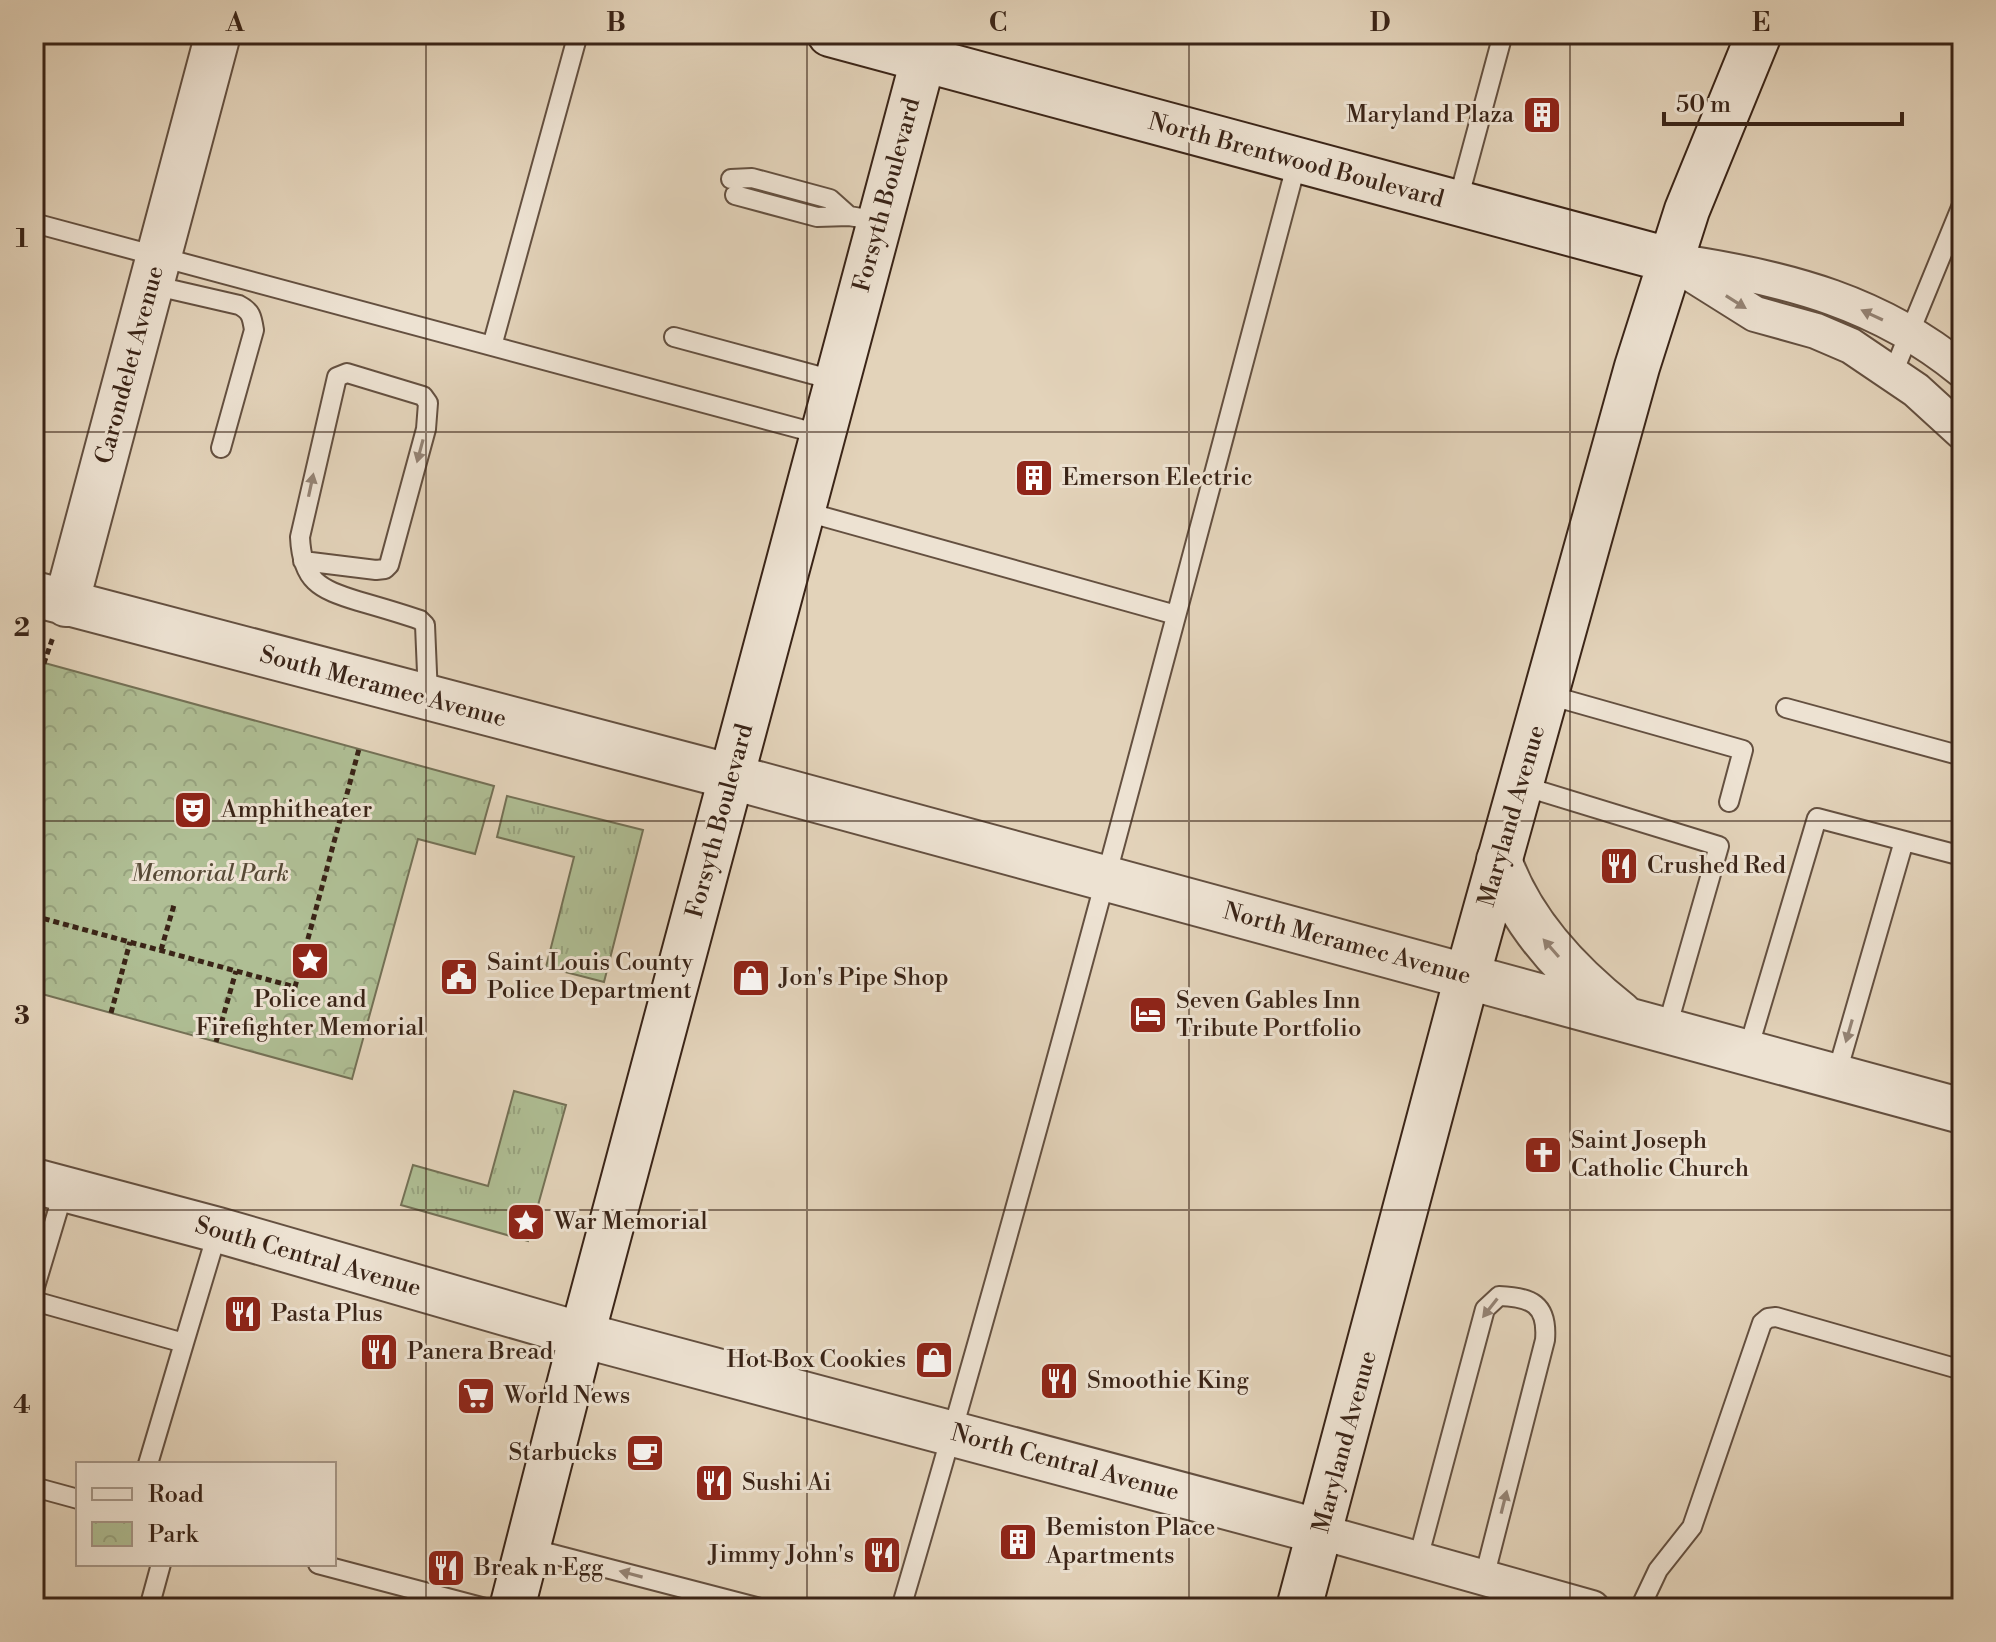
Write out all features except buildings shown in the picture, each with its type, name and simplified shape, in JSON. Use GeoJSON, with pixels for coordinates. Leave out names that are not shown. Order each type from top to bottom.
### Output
{"type":"FeatureCollection","features":[{"type":"Feature","properties":{"kind":"main road","name":"Carondelet Avenue"},"geometry":{"type":"LineString","coordinates":[[50,599],[155,271],[218,34]]}},
{"type":"Feature","properties":{"kind":"main road","name":"North Brentwood Boulevard"},"geometry":{"type":"LineString","coordinates":[[830,34],[926,47],[1297,162],[1669,260]]}},
{"type":"Feature","properties":{"kind":"main road","name":"Maryland Avenue"},"geometry":{"type":"LineString","coordinates":[[1299,1608],[1467,977],[1637,367],[1669,260],[1759,34]]}},
{"type":"Feature","properties":{"kind":"main road","name":"Forsyth Boulevard"},"geometry":{"type":"LineString","coordinates":[[512,1608],[837,381],[864,218],[926,47]]}},
{"type":"Feature","properties":{"kind":"main road","name":"South Meramec Avenue"},"geometry":{"type":"LineString","coordinates":[[50,599],[732,777]]}},
{"type":"Feature","properties":{"kind":"main road","name":"North Meramec Avenue"},"geometry":{"type":"LineString","coordinates":[[732,777],[1962,1111]]}},
{"type":"Feature","properties":{"kind":"main road"},"geometry":{"type":"LineString","coordinates":[[1499,860],[1508,886],[1539,934],[1597,996],[1647,1026]]}},
{"type":"Feature","properties":{"kind":"main road","name":"South Central Avenue"},"geometry":{"type":"LineString","coordinates":[[49,1185],[218,1230],[582,1335]]}},
{"type":"Feature","properties":{"kind":"main road","name":"North Central Avenue"},"geometry":{"type":"LineString","coordinates":[[582,1335],[1321,1532]]}},
{"type":"Feature","properties":{"kind":"street","name":"North Brentwood Boulevard"},"geometry":{"type":"LineString","coordinates":[[1669,260],[1765,276],[1835,297],[1909,332],[1962,370]]}},
{"type":"Feature","properties":{"kind":"street","name":"North Brentwood Boulevard"},"geometry":{"type":"LineString","coordinates":[[1669,260],[1755,314],[1816,331],[1851,346],[1893,373],[1962,432]]}},
{"type":"Feature","properties":{"kind":"street","name":"North Central Avenue"},"geometry":{"type":"LineString","coordinates":[[1321,1532],[1592,1608]]}},
{"type":"Feature","properties":{"kind":"lane"},"geometry":{"type":"LineString","coordinates":[[492,346],[578,34]]}},
{"type":"Feature","properties":{"kind":"lane"},"geometry":{"type":"LineString","coordinates":[[1457,204],[1503,34]]}},
{"type":"Feature","properties":{"kind":"lane"},"geometry":{"type":"LineString","coordinates":[[901,1608],[953,1433],[1297,162]]}},
{"type":"Feature","properties":{"kind":"lane"},"geometry":{"type":"LineString","coordinates":[[733,187],[752,178],[830,199],[864,218]]}},
{"type":"Feature","properties":{"kind":"lane"},"geometry":{"type":"LineString","coordinates":[[1893,373],[1962,205]]}},
{"type":"Feature","properties":{"kind":"lane"},"geometry":{"type":"LineString","coordinates":[[34,223],[249,310],[254,330],[221,448]]}},
{"type":"Feature","properties":{"kind":"lane"},"geometry":{"type":"LineString","coordinates":[[155,271],[492,346],[823,435]]}},
{"type":"Feature","properties":{"kind":"lane"},"geometry":{"type":"LineString","coordinates":[[674,337],[837,381]]}},
{"type":"Feature","properties":{"kind":"lane"},"geometry":{"type":"LineString","coordinates":[[303,561],[376,570],[389,565],[426,429],[428,403],[423,396],[347,373],[337,377],[300,537],[303,561],[315,581],[326,591],[420,620],[425,625],[429,699]]}},
{"type":"Feature","properties":{"kind":"lane"},"geometry":{"type":"LineString","coordinates":[[803,511],[1176,615]]}},
{"type":"Feature","properties":{"kind":"lane"},"geometry":{"type":"LineString","coordinates":[[1545,694],[1743,750],[1729,802]]}},
{"type":"Feature","properties":{"kind":"lane"},"geometry":{"type":"LineString","coordinates":[[1786,708],[1962,756]]}},
{"type":"Feature","properties":{"kind":"lane"},"geometry":{"type":"LineString","coordinates":[[1520,785],[1719,846],[1647,1026]]}},
{"type":"Feature","properties":{"kind":"lane"},"geometry":{"type":"LineString","coordinates":[[1747,1053],[1817,818],[1962,856]]}},
{"type":"Feature","properties":{"kind":"lane"},"geometry":{"type":"LineString","coordinates":[[1836,1077],[1904,841]]}},
{"type":"Feature","properties":{"kind":"lane"},"geometry":{"type":"LineString","coordinates":[[34,1290],[49,1185]]}},
{"type":"Feature","properties":{"kind":"lane"},"geometry":{"type":"LineString","coordinates":[[149,1462],[218,1230]]}},
{"type":"Feature","properties":{"kind":"lane"},"geometry":{"type":"LineString","coordinates":[[1418,1559],[1485,1309],[1499,1296],[1522,1297],[1538,1306],[1546,1322],[1545,1340],[1484,1578]]}},
{"type":"Feature","properties":{"kind":"lane"},"geometry":{"type":"LineString","coordinates":[[34,1301],[184,1343]]}},
{"type":"Feature","properties":{"kind":"lane"},"geometry":{"type":"LineString","coordinates":[[1640,1608],[1658,1570],[1692,1527],[1762,1323],[1768,1318],[1776,1317],[1962,1370]]}},
{"type":"Feature","properties":{"kind":"lane"},"geometry":{"type":"LineString","coordinates":[[34,1487],[76,1498]]}},
{"type":"Feature","properties":{"kind":"lane"},"geometry":{"type":"LineString","coordinates":[[529,1548],[760,1608]]}},
{"type":"Feature","properties":{"kind":"lane"},"geometry":{"type":"LineString","coordinates":[[149,1608],[160,1566]]}},
{"type":"Feature","properties":{"kind":"lane"},"geometry":{"type":"LineString","coordinates":[[326,1566],[485,1608]]}},
{"type":"Feature","properties":{"kind":"path"},"geometry":{"type":"LineString","coordinates":[[34,692],[43,660],[50,599]]}},
{"type":"Feature","properties":{"kind":"path"},"geometry":{"type":"LineString","coordinates":[[34,916],[295,987],[359,749]]}},
{"type":"Feature","properties":{"kind":"path"},"geometry":{"type":"LineString","coordinates":[[161,950],[174,905]]}},
{"type":"Feature","properties":{"kind":"path"},"geometry":{"type":"LineString","coordinates":[[111,1013],[130,942]]}},
{"type":"Feature","properties":{"kind":"path"},"geometry":{"type":"LineString","coordinates":[[216,1042],[236,971]]}},
{"type":"Feature","properties":{"kind":"green space","name":"Memorial Park"},"geometry":{"type":"Polygon","coordinates":[[[41,662],[494,786],[475,854],[418,839],[352,1079],[42,994],[34,1021],[34,687],[41,662]]]}},
{"type":"Feature","properties":{"kind":"green space"},"geometry":{"type":"Polygon","coordinates":[[[507,796],[643,830],[604,982],[546,967],[574,857],[497,837],[507,796]]]}},
{"type":"Feature","properties":{"kind":"green space"},"geometry":{"type":"Polygon","coordinates":[[[514,1091],[566,1105],[528,1241],[401,1205],[413,1165],[488,1186],[514,1091]]]}},
{"type":"Feature","properties":{"kind":"place","name":"Maryland Plaza"},"geometry":{"type":"Point","coordinates":[1542,115]}},
{"type":"Feature","properties":{"kind":"place","name":"Emerson Electric"},"geometry":{"type":"Point","coordinates":[1034,478]}},
{"type":"Feature","properties":{"kind":"place","name":"Amphitheater"},"geometry":{"type":"Point","coordinates":[193,810]}},
{"type":"Feature","properties":{"kind":"place","name":"Crushed Red"},"geometry":{"type":"Point","coordinates":[1619,866]}},
{"type":"Feature","properties":{"kind":"place","name":"Police and Firefighter Memorial"},"geometry":{"type":"Point","coordinates":[310,961]}},
{"type":"Feature","properties":{"kind":"place","name":"Saint Louis County Police Department"},"geometry":{"type":"Point","coordinates":[459,977]}},
{"type":"Feature","properties":{"kind":"place","name":"Jon's Pipe Shop"},"geometry":{"type":"Point","coordinates":[751,978]}},
{"type":"Feature","properties":{"kind":"place","name":"Seven Gables Inn Tribute Portfolio"},"geometry":{"type":"Point","coordinates":[1148,1015]}},
{"type":"Feature","properties":{"kind":"place","name":"Saint Joseph Catholic Church"},"geometry":{"type":"Point","coordinates":[1543,1155]}},
{"type":"Feature","properties":{"kind":"place","name":"War Memorial"},"geometry":{"type":"Point","coordinates":[526,1222]}},
{"type":"Feature","properties":{"kind":"place","name":"Pasta Plus"},"geometry":{"type":"Point","coordinates":[243,1314]}},
{"type":"Feature","properties":{"kind":"place","name":"Panera Bread"},"geometry":{"type":"Point","coordinates":[379,1352]}},
{"type":"Feature","properties":{"kind":"place","name":"Hot Box Cookies"},"geometry":{"type":"Point","coordinates":[934,1360]}},
{"type":"Feature","properties":{"kind":"place","name":"Smoothie King"},"geometry":{"type":"Point","coordinates":[1059,1381]}},
{"type":"Feature","properties":{"kind":"place","name":"World News"},"geometry":{"type":"Point","coordinates":[476,1396]}},
{"type":"Feature","properties":{"kind":"place","name":"Starbucks"},"geometry":{"type":"Point","coordinates":[645,1453]}},
{"type":"Feature","properties":{"kind":"place","name":"Sushi Ai"},"geometry":{"type":"Point","coordinates":[714,1483]}},
{"type":"Feature","properties":{"kind":"place","name":"Bemiston Place Apartments"},"geometry":{"type":"Point","coordinates":[1018,1542]}},
{"type":"Feature","properties":{"kind":"place","name":"Jimmy John's"},"geometry":{"type":"Point","coordinates":[882,1555]}},
{"type":"Feature","properties":{"kind":"place","name":"Break n Egg"},"geometry":{"type":"Point","coordinates":[446,1568]}}]}
